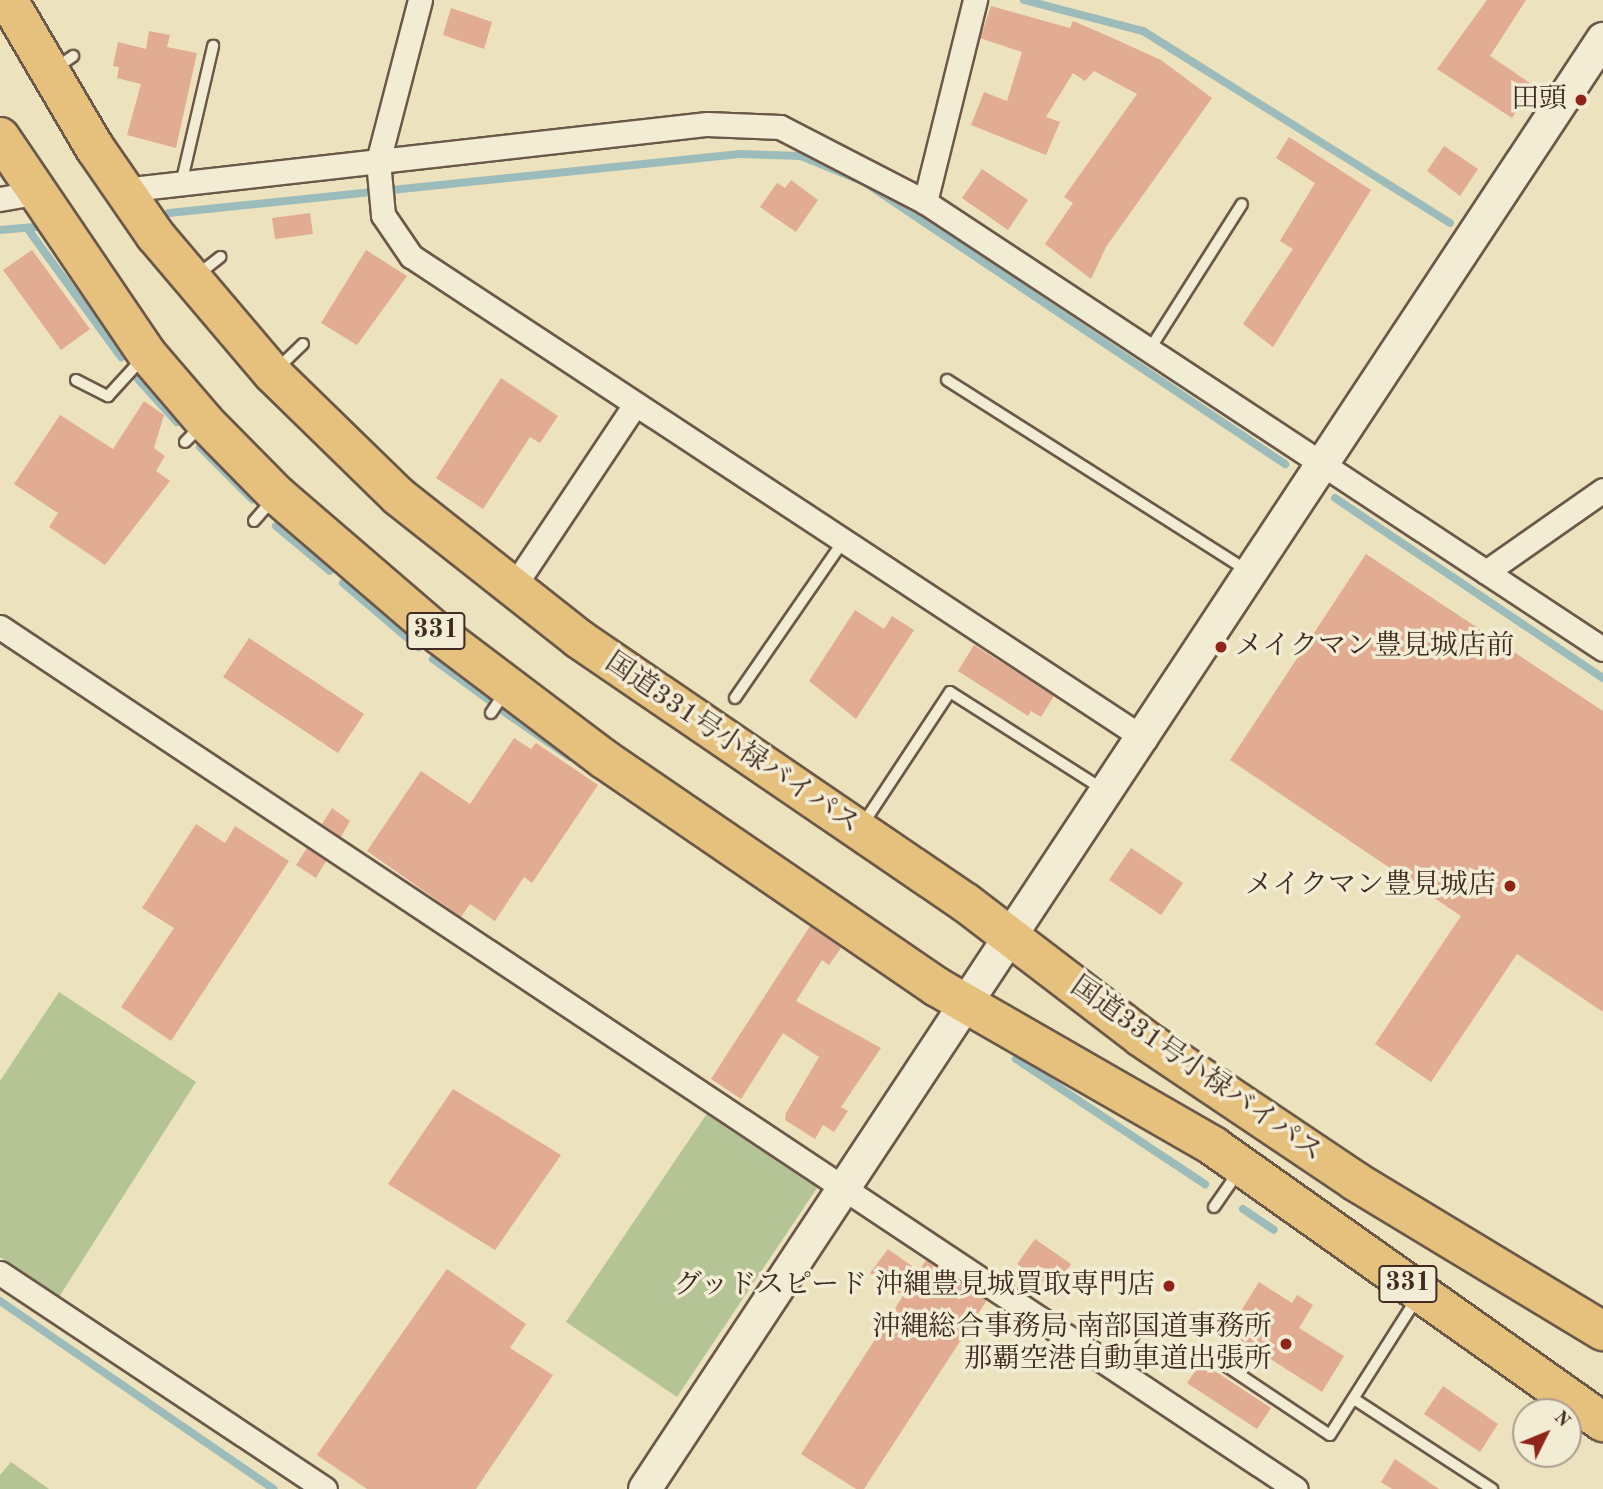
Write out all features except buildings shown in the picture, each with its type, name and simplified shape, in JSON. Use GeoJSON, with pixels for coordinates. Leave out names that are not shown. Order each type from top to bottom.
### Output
{"type":"FeatureCollection","features":[{"type":"Feature","properties":{"kind":"highway","name":"国道331号小禄バイパス"},"geometry":{"type":"LineString","coordinates":[[8,0],[61,65],[123,190],[206,268],[273,374],[398,496],[512,589],[1013,939],[1255,1115],[1603,1331]]}},
{"type":"Feature","properties":{"kind":"highway","name":"国道331号小禄バイパス"},"geometry":{"type":"LineString","coordinates":[[0,137],[17,196],[147,354],[195,432],[265,508],[500,701],[968,1006],[1135,1096],[1243,1166],[1603,1422]]}},
{"type":"Feature","properties":{"kind":"street"},"geometry":{"type":"LineString","coordinates":[[420,0],[378,166],[381,206],[393,237],[411,256],[842,543],[1145,739]]}},
{"type":"Feature","properties":{"kind":"street"},"geometry":{"type":"LineString","coordinates":[[925,202],[975,0]]}},
{"type":"Feature","properties":{"kind":"street"},"geometry":{"type":"LineString","coordinates":[[645,1489],[847,1192],[1603,39]]}},
{"type":"Feature","properties":{"kind":"street"},"geometry":{"type":"LineString","coordinates":[[123,190],[378,166],[736,123],[780,127],[819,142],[925,202],[1148,353],[1603,649]]}},
{"type":"Feature","properties":{"kind":"street"},"geometry":{"type":"LineString","coordinates":[[512,589],[635,406]]}},
{"type":"Feature","properties":{"kind":"street"},"geometry":{"type":"LineString","coordinates":[[1486,572],[1603,491]]}},
{"type":"Feature","properties":{"kind":"street"},"geometry":{"type":"LineString","coordinates":[[0,626],[1296,1489]]}},
{"type":"Feature","properties":{"kind":"street"},"geometry":{"type":"LineString","coordinates":[[0,1273],[326,1489]]}},
{"type":"Feature","properties":{"kind":"lane"},"geometry":{"type":"LineString","coordinates":[[181,184],[213,46]]}},
{"type":"Feature","properties":{"kind":"lane"},"geometry":{"type":"LineString","coordinates":[[1148,353],[1242,204]]}},
{"type":"Feature","properties":{"kind":"lane"},"geometry":{"type":"LineString","coordinates":[[273,374],[303,344]]}},
{"type":"Feature","properties":{"kind":"lane"},"geometry":{"type":"LineString","coordinates":[[76,380],[108,397],[147,354]]}},
{"type":"Feature","properties":{"kind":"lane"},"geometry":{"type":"LineString","coordinates":[[947,380],[1253,574]]}},
{"type":"Feature","properties":{"kind":"lane"},"geometry":{"type":"LineString","coordinates":[[735,698],[842,543]]}},
{"type":"Feature","properties":{"kind":"lane"},"geometry":{"type":"LineString","coordinates":[[859,830],[950,692],[1110,793]]}},
{"type":"Feature","properties":{"kind":"lane"},"geometry":{"type":"LineString","coordinates":[[1214,1206],[1243,1166]]}},
{"type":"Feature","properties":{"kind":"lane"},"geometry":{"type":"LineString","coordinates":[[1219,1361],[1330,1435],[1421,1293]]}},
{"type":"Feature","properties":{"kind":"lane"},"geometry":{"type":"LineString","coordinates":[[1114,1368],[1134,1335]]}},
{"type":"Feature","properties":{"kind":"lane"},"geometry":{"type":"LineString","coordinates":[[1353,1399],[1492,1489]]}},
{"type":"Feature","properties":{"kind":"green space"},"geometry":{"type":"Polygon","coordinates":[[[59,992],[196,1082],[59,1297],[0,1257],[0,1081],[59,992]]]}},
{"type":"Feature","properties":{"kind":"green space"},"geometry":{"type":"Polygon","coordinates":[[[708,1112],[819,1185],[677,1397],[566,1322],[708,1112]]]}},
{"type":"Feature","properties":{"kind":"green space"},"geometry":{"type":"Polygon","coordinates":[[[11,1462],[49,1489],[0,1489],[0,1475],[11,1462]]]}},
{"type":"Feature","properties":{"kind":"waterway"},"geometry":{"type":"LineString","coordinates":[[1024,0],[1143,31],[1450,223]]}},
{"type":"Feature","properties":{"kind":"waterway"},"geometry":{"type":"LineString","coordinates":[[169,213],[740,154],[801,156],[864,182],[1285,464]]}},
{"type":"Feature","properties":{"kind":"waterway"},"geometry":{"type":"LineString","coordinates":[[0,230],[38,227]]}},
{"type":"Feature","properties":{"kind":"waterway"},"geometry":{"type":"LineString","coordinates":[[27,228],[121,357]]}},
{"type":"Feature","properties":{"kind":"waterway"},"geometry":{"type":"LineString","coordinates":[[138,379],[177,422]]}},
{"type":"Feature","properties":{"kind":"waterway"},"geometry":{"type":"LineString","coordinates":[[200,447],[252,499]]}},
{"type":"Feature","properties":{"kind":"waterway"},"geometry":{"type":"LineString","coordinates":[[1335,498],[1603,678]]}},
{"type":"Feature","properties":{"kind":"waterway"},"geometry":{"type":"LineString","coordinates":[[276,526],[330,571]]}},
{"type":"Feature","properties":{"kind":"waterway"},"geometry":{"type":"LineString","coordinates":[[343,583],[418,647]]}},
{"type":"Feature","properties":{"kind":"waterway"},"geometry":{"type":"LineString","coordinates":[[433,659],[489,700]]}},
{"type":"Feature","properties":{"kind":"waterway"},"geometry":{"type":"LineString","coordinates":[[503,711],[570,757]]}},
{"type":"Feature","properties":{"kind":"waterway"},"geometry":{"type":"LineString","coordinates":[[1016,1059],[1205,1184]]}},
{"type":"Feature","properties":{"kind":"waterway"},"geometry":{"type":"LineString","coordinates":[[1243,1209],[1274,1230]]}},
{"type":"Feature","properties":{"kind":"waterway"},"geometry":{"type":"LineString","coordinates":[[0,1301],[274,1489]]}},
{"type":"Feature","properties":{"kind":"place","name":"田頭"},"geometry":{"type":"Point","coordinates":[1581,100]}},
{"type":"Feature","properties":{"kind":"place","name":"メイクマン豊見城店前"},"geometry":{"type":"Point","coordinates":[1221,647]}},
{"type":"Feature","properties":{"kind":"place","name":"メイクマン豊見城店"},"geometry":{"type":"Point","coordinates":[1510,886]}},
{"type":"Feature","properties":{"kind":"place","name":"グッドスピード 沖縄豊見城買取専門店"},"geometry":{"type":"Point","coordinates":[1169,1286]}},
{"type":"Feature","properties":{"kind":"place","name":"沖縄総合事務局 南部国道事務所 那覇空港自動車道出張所"},"geometry":{"type":"Point","coordinates":[1286,1344]}}]}
